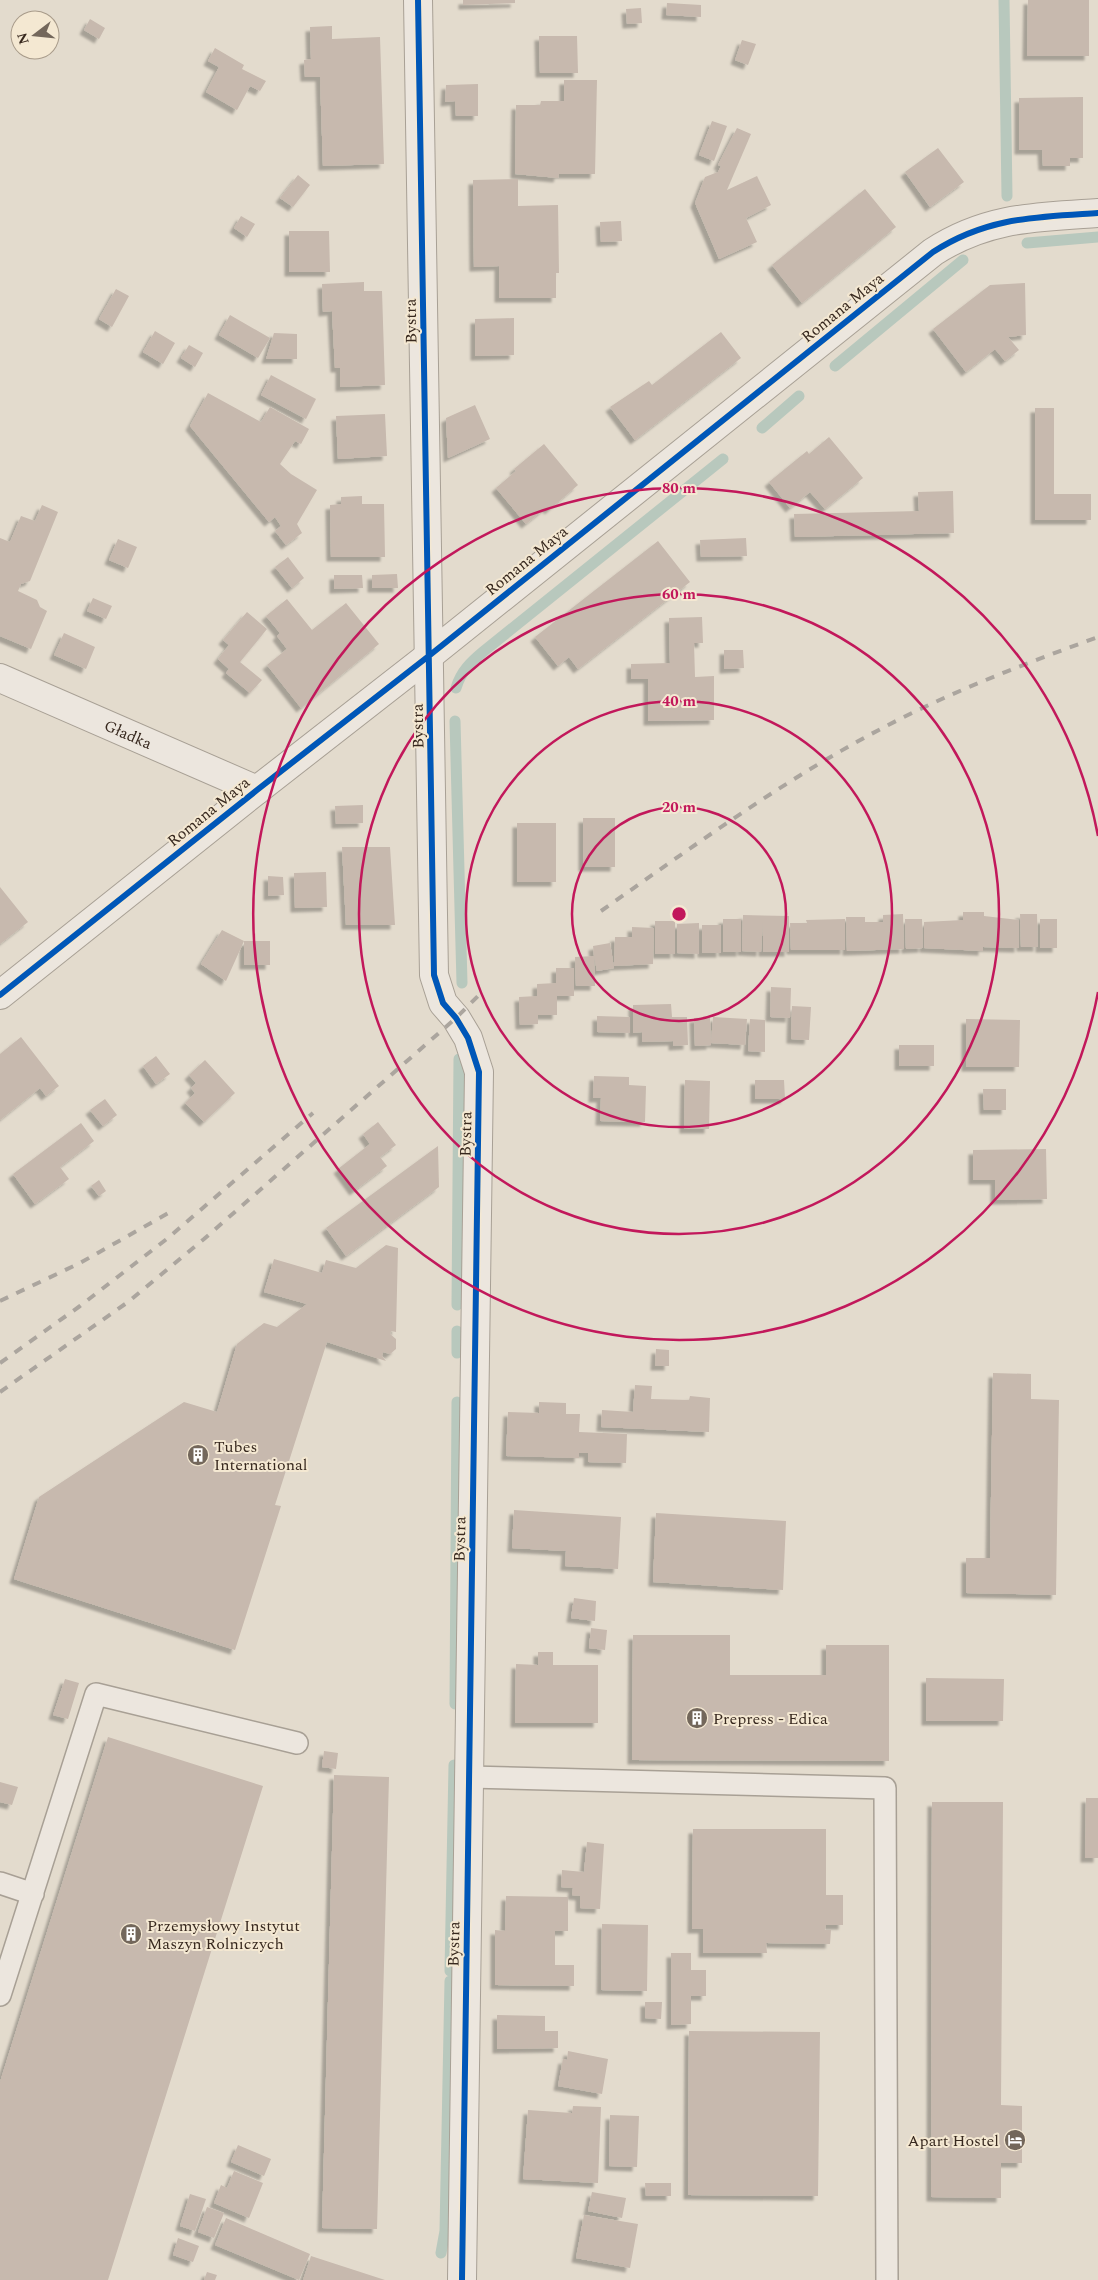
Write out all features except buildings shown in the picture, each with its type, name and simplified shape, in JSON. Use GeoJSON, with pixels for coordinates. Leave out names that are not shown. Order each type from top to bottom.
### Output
{"type":"FeatureCollection","features":[{"type":"Feature","properties":{"kind":"street","name":"Bystra"},"geometry":{"type":"LineString","coordinates":[[418,0],[434,975],[443,1003],[456,1018],[468,1038],[479,1072],[462,2280]]}},
{"type":"Feature","properties":{"kind":"street","name":"Romana Maya"},"geometry":{"type":"LineString","coordinates":[[0,995],[430,655],[932,252],[969,231],[999,222],[1098,213]]}},
{"type":"Feature","properties":{"kind":"street","name":"Gładka"},"geometry":{"type":"LineString","coordinates":[[0,678],[257,790]]}},
{"type":"Feature","properties":{"kind":"lane"},"geometry":{"type":"LineString","coordinates":[[0,1995],[96,1694],[297,1743]]}},
{"type":"Feature","properties":{"kind":"lane"},"geometry":{"type":"LineString","coordinates":[[469,1777],[885,1788],[887,2280]]}},
{"type":"Feature","properties":{"kind":"lane"},"geometry":{"type":"LineString","coordinates":[[0,1884],[33,1894]]}},
{"type":"Feature","properties":{"kind":"waterway"},"geometry":{"type":"LineString","coordinates":[[1004,0],[1007,196]]}},
{"type":"Feature","properties":{"kind":"waterway"},"geometry":{"type":"LineString","coordinates":[[1027,243],[1098,237]]}},
{"type":"Feature","properties":{"kind":"waterway"},"geometry":{"type":"LineString","coordinates":[[835,366],[963,260]]}},
{"type":"Feature","properties":{"kind":"waterway"},"geometry":{"type":"LineString","coordinates":[[762,428],[799,396]]}},
{"type":"Feature","properties":{"kind":"waterway"},"geometry":{"type":"LineString","coordinates":[[456,688],[464,672],[479,655],[723,459]]}},
{"type":"Feature","properties":{"kind":"waterway"},"geometry":{"type":"LineString","coordinates":[[455,721],[462,983]]}},
{"type":"Feature","properties":{"kind":"waterway"},"geometry":{"type":"LineString","coordinates":[[457,1305],[459,1059]]}},
{"type":"Feature","properties":{"kind":"waterway"},"geometry":{"type":"LineString","coordinates":[[457,1331],[457,1353]]}},
{"type":"Feature","properties":{"kind":"waterway"},"geometry":{"type":"LineString","coordinates":[[455,1704],[457,1402]]}},
{"type":"Feature","properties":{"kind":"waterway"},"geometry":{"type":"LineString","coordinates":[[450,1971],[454,1765]]}},
{"type":"Feature","properties":{"kind":"waterway"},"geometry":{"type":"LineString","coordinates":[[441,2253],[445,2231],[450,1981]]}},
{"type":"Feature","properties":{"kind":"railway"},"geometry":{"type":"LineString","coordinates":[[601,911],[746,810],[859,741],[922,708],[972,686],[1098,637]]}},
{"type":"Feature","properties":{"kind":"railway"},"geometry":{"type":"LineString","coordinates":[[0,1392],[128,1302],[204,1239],[456,1018],[478,996]]}},
{"type":"Feature","properties":{"kind":"railway"},"geometry":{"type":"LineString","coordinates":[[0,1363],[80,1306],[168,1238],[313,1113]]}},
{"type":"Feature","properties":{"kind":"railway"},"geometry":{"type":"LineString","coordinates":[[0,1301],[80,1263],[172,1211]]}},
{"type":"Feature","properties":{"kind":"cycle path"},"geometry":{"type":"LineString","coordinates":[[418,0],[434,975],[443,1003],[456,1018],[468,1038],[479,1072],[462,2280]]}},
{"type":"Feature","properties":{"kind":"cycle path"},"geometry":{"type":"LineString","coordinates":[[0,995],[430,655],[933,252],[953,240],[993,225],[1033,218],[1098,213]]}},
{"type":"Feature","properties":{"kind":"place","name":"Tubes International"},"geometry":{"type":"Point","coordinates":[198,1455]}},
{"type":"Feature","properties":{"kind":"place","name":"Prepress - Edica"},"geometry":{"type":"Point","coordinates":[697,1718]}},
{"type":"Feature","properties":{"kind":"place","name":"Przemysłowy Instytut Maszyn Rolniczych"},"geometry":{"type":"Point","coordinates":[131,1934]}},
{"type":"Feature","properties":{"kind":"place","name":"Apart Hostel"},"geometry":{"type":"Point","coordinates":[1015,2140]}}]}
